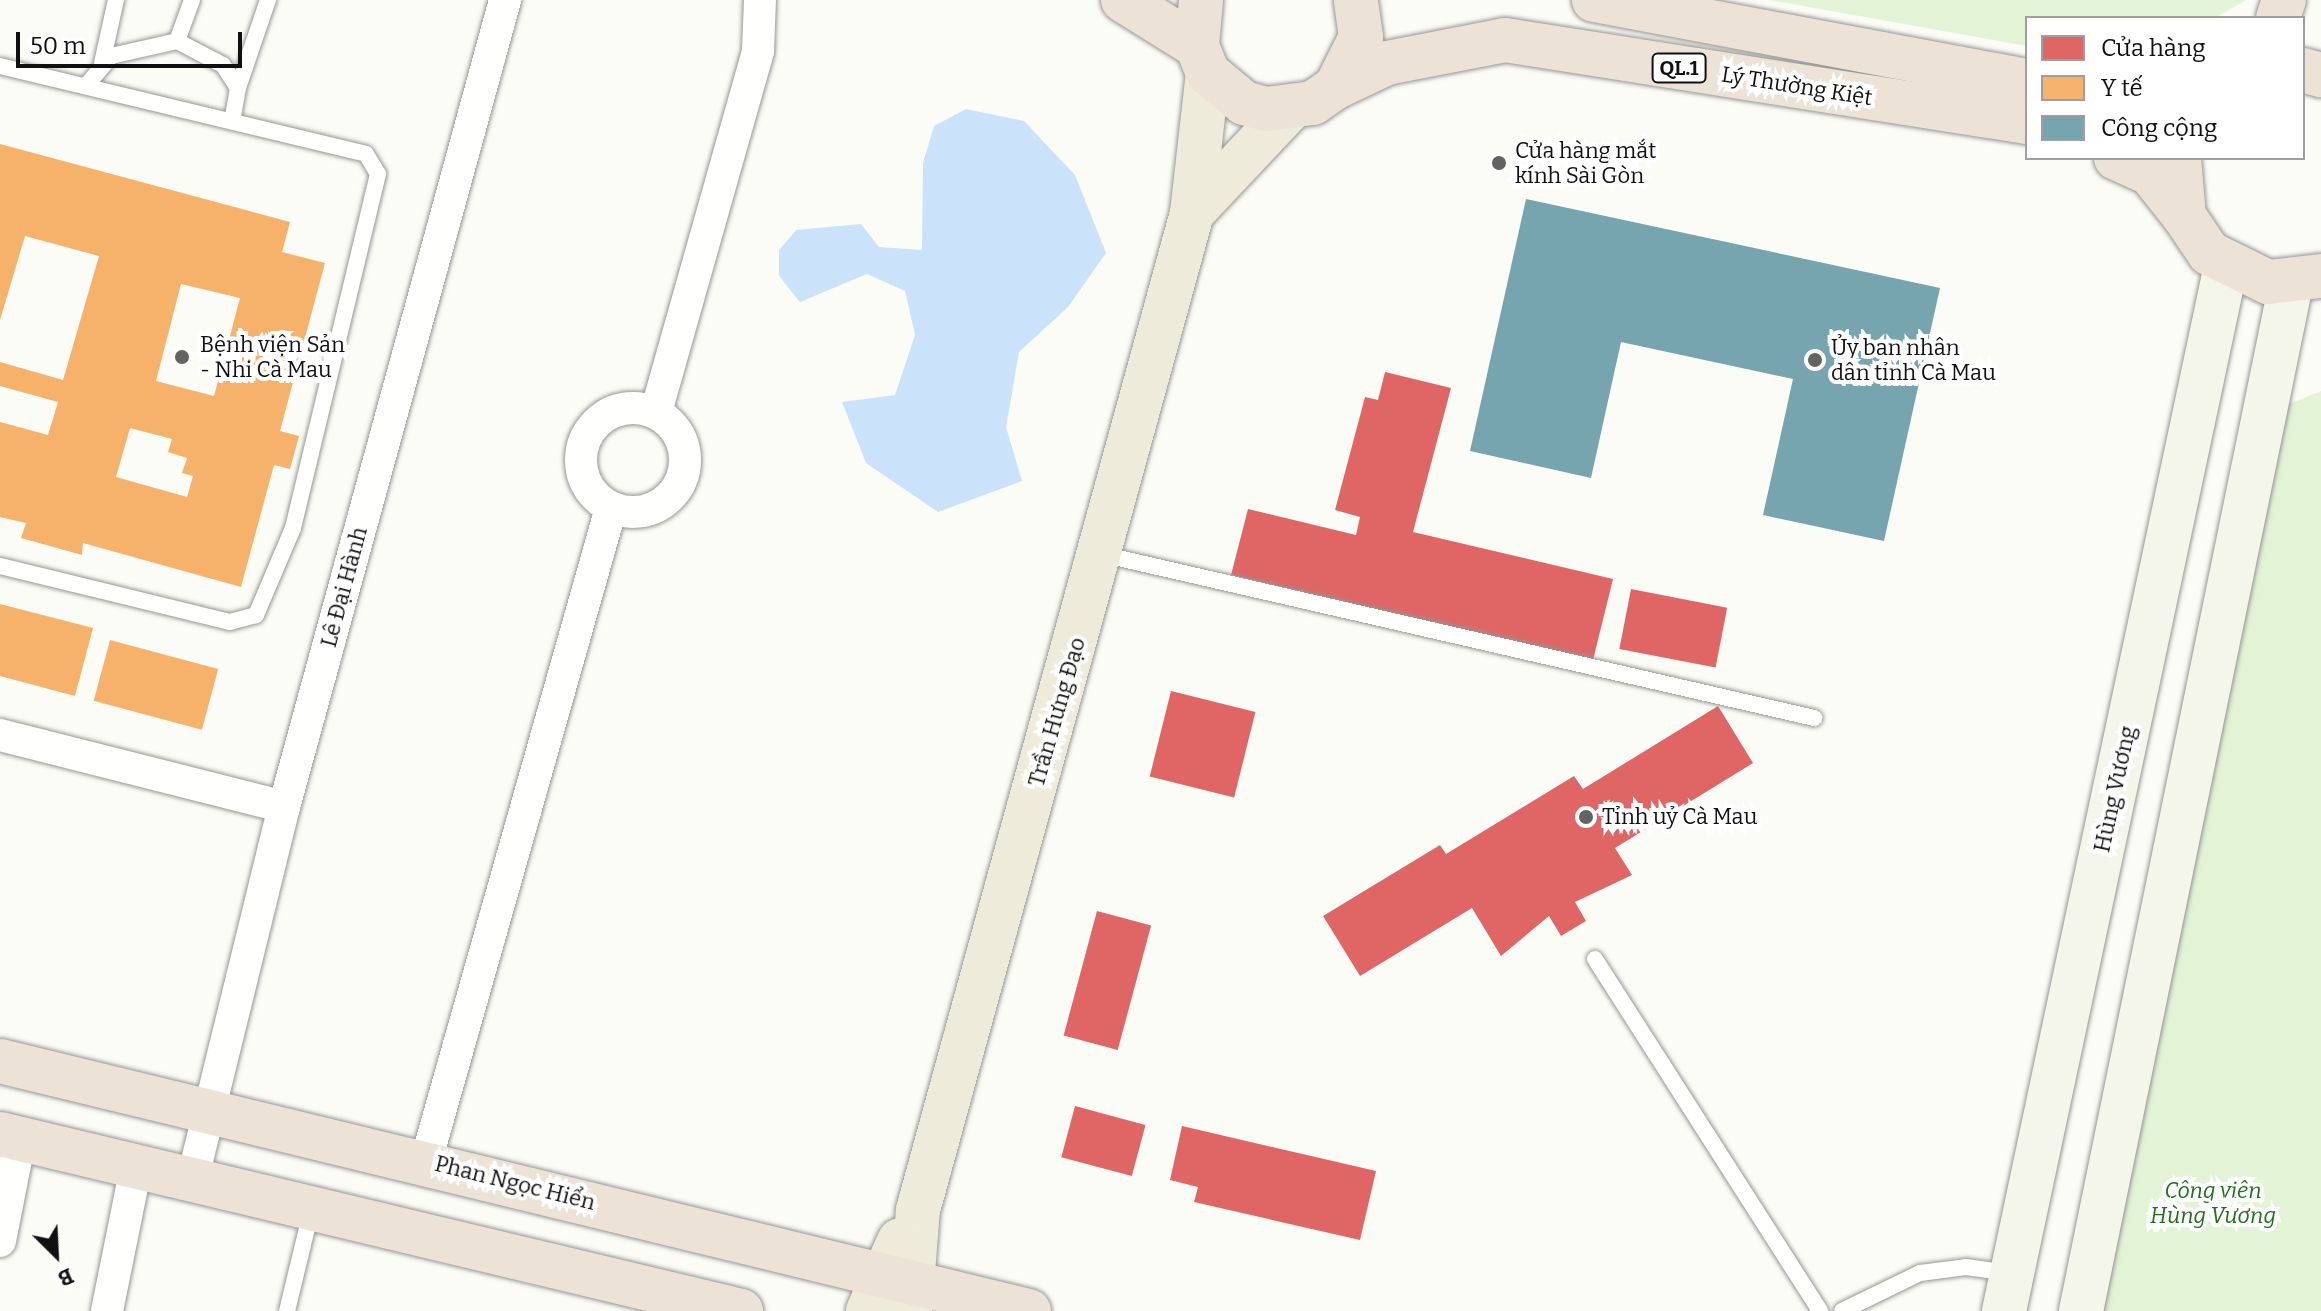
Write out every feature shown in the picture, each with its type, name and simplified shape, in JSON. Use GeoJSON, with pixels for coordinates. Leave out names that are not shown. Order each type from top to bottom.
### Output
{"type":"FeatureCollection","features":[{"type":"Feature","properties":{"kind":"highway"},"geometry":{"type":"LineString","coordinates":[[1123,0],[1203,59],[1244,103],[1290,109]]}},
{"type":"Feature","properties":{"kind":"highway"},"geometry":{"type":"LineString","coordinates":[[1201,0],[1203,59]]}},
{"type":"Feature","properties":{"kind":"highway"},"geometry":{"type":"LineString","coordinates":[[1336,87],[1361,37],[1356,0]]}},
{"type":"Feature","properties":{"kind":"highway","name":"Lý Thường Kiệt"},"geometry":{"type":"LineString","coordinates":[[1594,0],[2025,81]]}},
{"type":"Feature","properties":{"kind":"highway","name":"Lý Thường Kiệt"},"geometry":{"type":"LineString","coordinates":[[1336,87],[1387,63],[1505,40],[2025,122]]}},
{"type":"Feature","properties":{"kind":"highway","name":"QL.1"},"geometry":{"type":"LineString","coordinates":[[1290,109],[1336,87]]}},
{"type":"Feature","properties":{"kind":"highway"},"geometry":{"type":"LineString","coordinates":[[2121,160],[2150,173],[2226,266],[2311,285]]}},
{"type":"Feature","properties":{"kind":"highway"},"geometry":{"type":"LineString","coordinates":[[2179,160],[2184,216]]}},
{"type":"Feature","properties":{"kind":"highway","name":"Phan Ngọc Hiển"},"geometry":{"type":"LineString","coordinates":[[0,1061],[426,1161],[893,1296],[1029,1311]]}},
{"type":"Feature","properties":{"kind":"highway"},"geometry":{"type":"LineString","coordinates":[[10,1136],[136,1167],[193,1177],[312,1211],[741,1311]]}},
{"type":"Feature","properties":{"kind":"main road","name":"Trần Hưng Đạo"},"geometry":{"type":"LineString","coordinates":[[893,1296],[1101,554],[1192,213],[1203,59]]}},
{"type":"Feature","properties":{"kind":"main road","name":"Trần Hưng Đạo"},"geometry":{"type":"LineString","coordinates":[[1192,213],[1290,109]]}},
{"type":"Feature","properties":{"kind":"street","name":"Lê Đại Hành"},"geometry":{"type":"LineString","coordinates":[[193,1177],[212,1113],[284,807],[505,0]]}},
{"type":"Feature","properties":{"kind":"street"},"geometry":{"type":"LineString","coordinates":[[656,412],[758,51],[760,0]]}},
{"type":"Feature","properties":{"kind":"street","name":"Hùng Vương"},"geometry":{"type":"LineString","coordinates":[[2008,1292],[2226,266]]}},
{"type":"Feature","properties":{"kind":"street"},"geometry":{"type":"LineString","coordinates":[[2081,1311],[2311,285]]}},
{"type":"Feature","properties":{"kind":"street"},"geometry":{"type":"LineString","coordinates":[[626,407],[656,412],[684,446],[677,489],[647,510],[611,508],[585,482],[582,445],[608,413],[626,407]]}},
{"type":"Feature","properties":{"kind":"street"},"geometry":{"type":"LineString","coordinates":[[426,1161],[611,508]]}},
{"type":"Feature","properties":{"kind":"street"},"geometry":{"type":"LineString","coordinates":[[0,735],[284,807]]}},
{"type":"Feature","properties":{"kind":"street"},"geometry":{"type":"LineString","coordinates":[[0,1241],[10,1136]]}},
{"type":"Feature","properties":{"kind":"street"},"geometry":{"type":"LineString","coordinates":[[107,1311],[136,1167]]}},
{"type":"Feature","properties":{"kind":"lane"},"geometry":{"type":"LineString","coordinates":[[86,86],[102,63],[116,0]]}},
{"type":"Feature","properties":{"kind":"lane"},"geometry":{"type":"LineString","coordinates":[[177,41],[192,0]]}},
{"type":"Feature","properties":{"kind":"lane"},"geometry":{"type":"LineString","coordinates":[[232,121],[238,88],[268,0]]}},
{"type":"Feature","properties":{"kind":"lane"},"geometry":{"type":"LineString","coordinates":[[102,63],[134,47],[177,41],[223,65],[238,88]]}},
{"type":"Feature","properties":{"kind":"lane"},"geometry":{"type":"LineString","coordinates":[[0,66],[366,154],[378,174],[293,528],[266,601],[256,615],[230,622],[0,566]]}},
{"type":"Feature","properties":{"kind":"lane"},"geometry":{"type":"LineString","coordinates":[[1101,554],[1814,718]]}},
{"type":"Feature","properties":{"kind":"lane"},"geometry":{"type":"LineString","coordinates":[[1595,959],[1820,1311]]}},
{"type":"Feature","properties":{"kind":"lane"},"geometry":{"type":"LineString","coordinates":[[287,1311],[312,1211]]}},
{"type":"Feature","properties":{"kind":"lane"},"geometry":{"type":"LineString","coordinates":[[1842,1311],[1920,1273],[1966,1267],[2008,1292]]}},
{"type":"Feature","properties":{"kind":"green space"},"geometry":{"type":"Polygon","coordinates":[[[1769,0],[2246,0],[2218,16],[2025,16],[2025,46],[1769,0]]]}},
{"type":"Feature","properties":{"kind":"green space","name":"Công viên Hùng Vương"},"geometry":{"type":"Polygon","coordinates":[[[2321,391],[2321,1311],[2077,1311],[2282,407],[2321,391]]]}},
{"type":"Feature","properties":{"kind":"water"},"geometry":{"type":"Polygon","coordinates":[[[966,109],[1024,121],[1075,175],[1106,253],[1068,307],[1019,352],[1006,427],[1022,481],[938,512],[866,463],[842,402],[895,395],[915,335],[905,291],[867,274],[800,302],[779,276],[779,250],[796,230],[861,224],[879,247],[922,250],[923,163],[934,126],[966,109]]]}},
{"type":"Feature","properties":{"kind":"building: Cửa hàng"},"geometry":{"type":"Polygon","coordinates":[[[1385,372],[1451,388],[1413,532],[1613,579],[1593,660],[1231,575],[1248,509],[1356,535],[1360,517],[1335,510],[1365,397],[1378,400],[1385,372]]]}},
{"type":"Feature","properties":{"kind":"building: Cửa hàng"},"geometry":{"type":"Polygon","coordinates":[[[1631,589],[1727,608],[1716,668],[1619,649],[1631,589]]]}},
{"type":"Feature","properties":{"kind":"building: Cửa hàng"},"geometry":{"type":"Polygon","coordinates":[[[1171,691],[1255,712],[1234,797],[1150,776],[1171,691]]]}},
{"type":"Feature","properties":{"kind":"building: Cửa hàng","name":"Tỉnh uỷ Cà Mau"},"geometry":{"type":"Polygon","coordinates":[[[1718,706],[1753,763],[1615,848],[1632,875],[1575,902],[1586,921],[1561,936],[1549,916],[1501,956],[1472,908],[1360,976],[1323,916],[1440,845],[1446,854],[1574,776],[1583,789],[1718,706]]]}},
{"type":"Feature","properties":{"kind":"building: Cửa hàng"},"geometry":{"type":"Polygon","coordinates":[[[1097,911],[1151,925],[1118,1050],[1064,1036],[1097,911]]]}},
{"type":"Feature","properties":{"kind":"building: Cửa hàng"},"geometry":{"type":"Polygon","coordinates":[[[1075,1106],[1146,1125],[1132,1176],[1061,1157],[1075,1106]]]}},
{"type":"Feature","properties":{"kind":"building: Cửa hàng"},"geometry":{"type":"Polygon","coordinates":[[[1182,1126],[1376,1171],[1360,1240],[1194,1202],[1198,1187],[1170,1180],[1182,1126]]]}},
{"type":"Feature","properties":{"kind":"building: Y tế"},"geometry":{"type":"Polygon","coordinates":[[[0,144],[290,222],[282,252],[325,263],[280,431],[299,436],[290,469],[274,465],[241,587],[83,543],[82,555],[21,538],[26,523],[0,517],[0,422],[48,435],[58,402],[0,386],[0,362],[63,380],[99,256],[25,236],[0,320],[0,144]],[[181,284],[156,381],[214,396],[240,298],[181,284]],[[130,428],[116,477],[187,497],[193,476],[182,473],[187,458],[168,452],[172,439],[130,428]]]}},
{"type":"Feature","properties":{"kind":"building: Y tế"},"geometry":{"type":"Polygon","coordinates":[[[0,604],[93,628],[75,696],[0,676],[0,604]]]}},
{"type":"Feature","properties":{"kind":"building: Y tế"},"geometry":{"type":"Polygon","coordinates":[[[110,640],[218,669],[202,730],[94,701],[110,640]]]}},
{"type":"Feature","properties":{"kind":"building: Công cộng","name":"Ủy ban nhân dân tỉnh Cà Mau"},"geometry":{"type":"Polygon","coordinates":[[[1526,199],[1940,288],[1884,541],[1763,515],[1793,379],[1621,342],[1591,478],[1470,451],[1526,199]]]}},
{"type":"Feature","properties":{"kind":"place","name":"Cửa hàng mắt kính Sài Gòn"},"geometry":{"type":"Point","coordinates":[1499,163]}},
{"type":"Feature","properties":{"kind":"place","name":"Bệnh viện Sản - Nhi Cà Mau"},"geometry":{"type":"Point","coordinates":[182,357]}},
{"type":"Feature","properties":{"kind":"place","name":"Ủy ban nhân dân tỉnh Cà Mau"},"geometry":{"type":"Point","coordinates":[1815,360]}},
{"type":"Feature","properties":{"kind":"place","name":"Tỉnh uỷ Cà Mau"},"geometry":{"type":"Point","coordinates":[1586,817]}}]}
